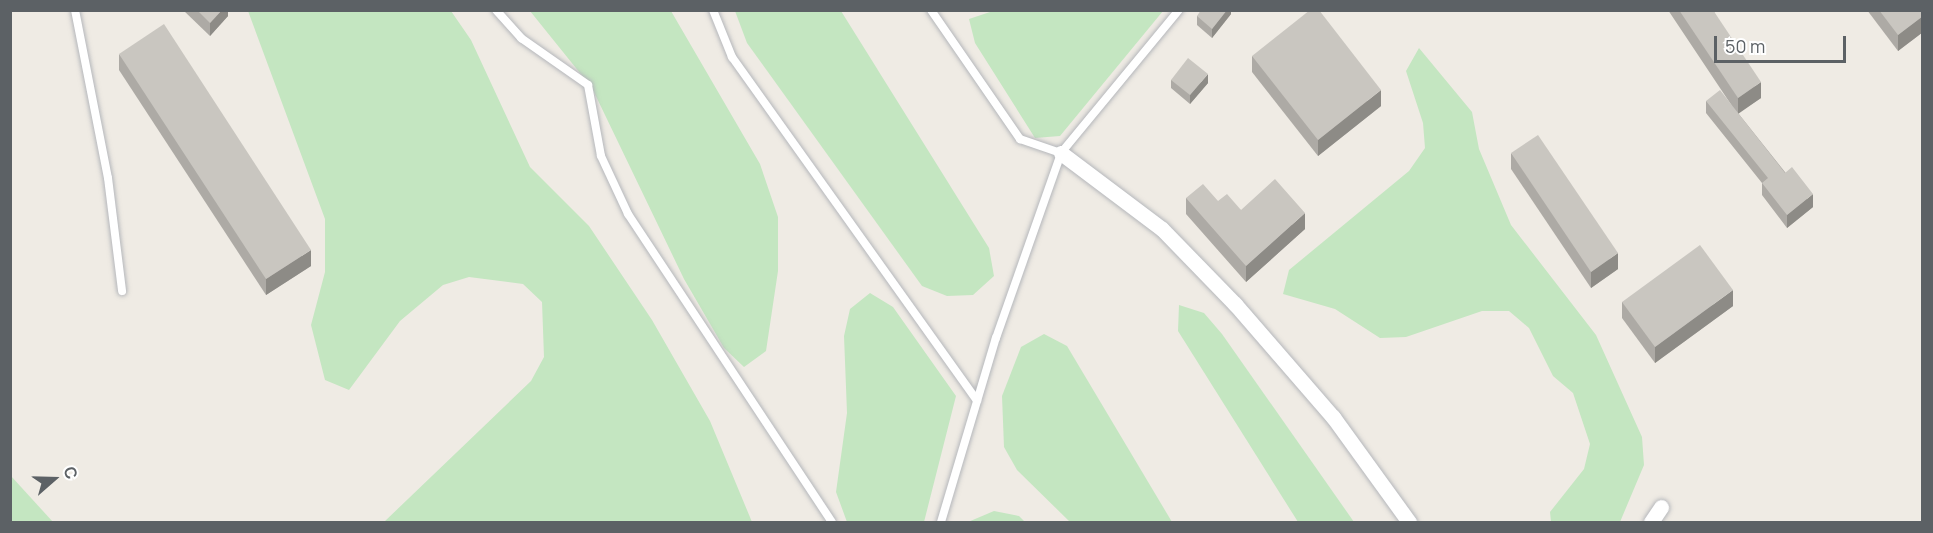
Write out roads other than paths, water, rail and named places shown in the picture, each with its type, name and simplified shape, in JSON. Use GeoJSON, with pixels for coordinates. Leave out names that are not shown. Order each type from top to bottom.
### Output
{"type":"FeatureCollection","features":[{"type":"Feature","properties":{"kind":"street"},"geometry":{"type":"LineString","coordinates":[[1061,153],[1162,229],[1235,304],[1333,417],[1409,522]]}},
{"type":"Feature","properties":{"kind":"street"},"geometry":{"type":"LineString","coordinates":[[1651,522],[1661,507]]}},
{"type":"Feature","properties":{"kind":"lane"},"geometry":{"type":"LineString","coordinates":[[75,10],[108,177],[122,291]]}},
{"type":"Feature","properties":{"kind":"lane"},"geometry":{"type":"LineString","coordinates":[[496,10],[521,38],[588,85],[602,156],[628,214],[832,522]]}},
{"type":"Feature","properties":{"kind":"lane"},"geometry":{"type":"LineString","coordinates":[[713,10],[732,57],[978,400]]}},
{"type":"Feature","properties":{"kind":"lane"},"geometry":{"type":"LineString","coordinates":[[932,10],[1020,139],[1061,153]]}},
{"type":"Feature","properties":{"kind":"lane"},"geometry":{"type":"LineString","coordinates":[[941,522],[978,400],[1061,153],[1179,10]]}}]}
